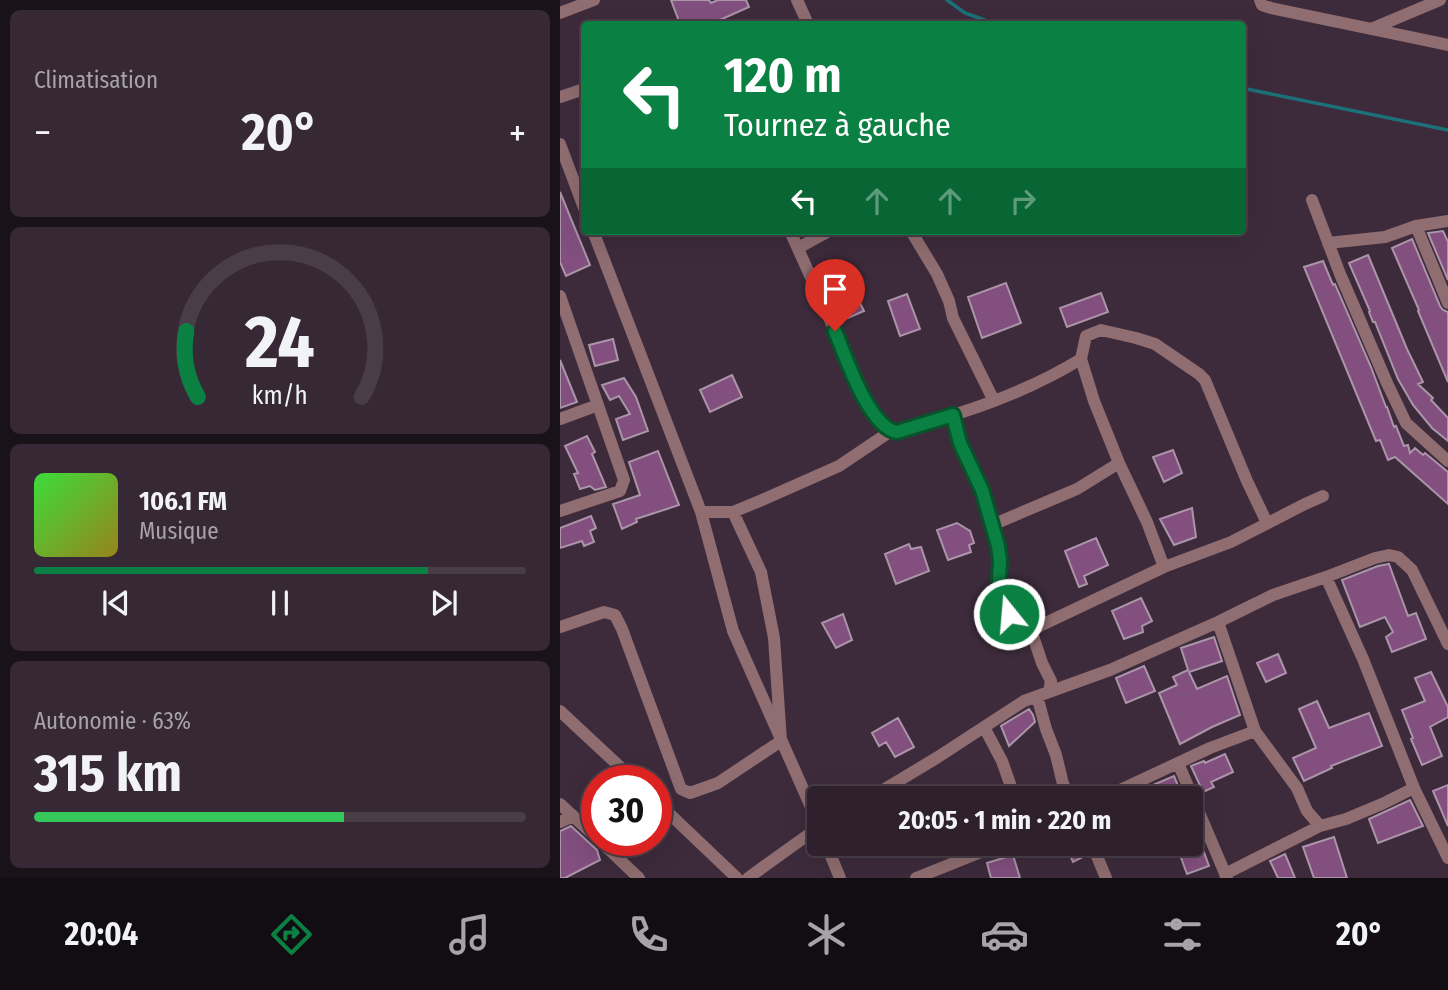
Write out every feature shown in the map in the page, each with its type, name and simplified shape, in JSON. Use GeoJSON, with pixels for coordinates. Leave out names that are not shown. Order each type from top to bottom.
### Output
{"type":"FeatureCollection","features":[{"type":"Feature","properties":{"kind":"street"},"geometry":{"type":"LineString","coordinates":[[560,13],[594,0]]}},
{"type":"Feature","properties":{"kind":"street"},"geometry":{"type":"LineString","coordinates":[[797,0],[807,21]]}},
{"type":"Feature","properties":{"kind":"street"},"geometry":{"type":"LineString","coordinates":[[1260,0],[1262,5],[1448,46]]}},
{"type":"Feature","properties":{"kind":"street"},"geometry":{"type":"LineString","coordinates":[[1371,29],[1440,0]]}},
{"type":"Feature","properties":{"kind":"street"},"geometry":{"type":"LineString","coordinates":[[560,97],[581,90]]}},
{"type":"Feature","properties":{"kind":"street"},"geometry":{"type":"LineString","coordinates":[[560,144],[581,200]]}},
{"type":"Feature","properties":{"kind":"street"},"geometry":{"type":"LineString","coordinates":[[1312,200],[1406,423],[1448,461]]}},
{"type":"Feature","properties":{"kind":"street"},"geometry":{"type":"LineString","coordinates":[[1328,243],[1385,237],[1416,226],[1448,221]]}},
{"type":"Feature","properties":{"kind":"street"},"geometry":{"type":"LineString","coordinates":[[1416,226],[1448,303]]}},
{"type":"Feature","properties":{"kind":"street"},"geometry":{"type":"LineString","coordinates":[[595,235],[701,512],[733,631],[807,800]]}},
{"type":"Feature","properties":{"kind":"street"},"geometry":{"type":"LineString","coordinates":[[792,235],[858,387],[880,422],[891,431],[897,432],[953,415],[1016,393],[1081,359]]}},
{"type":"Feature","properties":{"kind":"street"},"geometry":{"type":"LineString","coordinates":[[798,248],[822,235]]}},
{"type":"Feature","properties":{"kind":"street"},"geometry":{"type":"LineString","coordinates":[[913,235],[937,274],[953,318],[994,401]]}},
{"type":"Feature","properties":{"kind":"street"},"geometry":{"type":"LineString","coordinates":[[560,296],[624,480],[620,491],[560,512]]}},
{"type":"Feature","properties":{"kind":"street"},"geometry":{"type":"LineString","coordinates":[[1164,567],[1094,401],[1081,359],[1086,336],[1101,330],[1155,344],[1205,380],[1267,523]]}},
{"type":"Feature","properties":{"kind":"street"},"geometry":{"type":"LineString","coordinates":[[560,419],[598,405]]}},
{"type":"Feature","properties":{"kind":"street"},"geometry":{"type":"LineString","coordinates":[[953,415],[960,443],[982,490],[998,546],[999,580],[1009,614],[1031,630],[1051,681],[1043,694],[1045,729],[1056,755],[1064,786]]}},
{"type":"Feature","properties":{"kind":"street"},"geometry":{"type":"LineString","coordinates":[[701,512],[733,512],[839,466],[891,431]]}},
{"type":"Feature","properties":{"kind":"street"},"geometry":{"type":"LineString","coordinates":[[992,525],[1077,489],[1119,463]]}},
{"type":"Feature","properties":{"kind":"street"},"geometry":{"type":"LineString","coordinates":[[1031,630],[1164,567],[1231,542],[1323,496]]}},
{"type":"Feature","properties":{"kind":"street"},"geometry":{"type":"LineString","coordinates":[[733,512],[761,572],[774,638],[781,741]]}},
{"type":"Feature","properties":{"kind":"street"},"geometry":{"type":"LineString","coordinates":[[890,786],[1024,701],[1110,670],[1273,595],[1375,558],[1389,555],[1398,557],[1412,570],[1448,644]]}},
{"type":"Feature","properties":{"kind":"street"},"geometry":{"type":"LineString","coordinates":[[1326,577],[1363,659],[1414,788],[1448,858]]}},
{"type":"Feature","properties":{"kind":"street"},"geometry":{"type":"LineString","coordinates":[[560,627],[604,612],[615,615],[681,789],[690,793],[718,783],[781,741]]}},
{"type":"Feature","properties":{"kind":"street"},"geometry":{"type":"LineString","coordinates":[[1218,622],[1255,731],[1297,788],[1307,811],[1320,826]]}},
{"type":"Feature","properties":{"kind":"street"},"geometry":{"type":"LineString","coordinates":[[560,711],[618,765]]}},
{"type":"Feature","properties":{"kind":"street"},"geometry":{"type":"LineString","coordinates":[[984,727],[1002,761],[1011,786]]}},
{"type":"Feature","properties":{"kind":"street"},"geometry":{"type":"LineString","coordinates":[[1129,786],[1210,748],[1255,731]]}},
{"type":"Feature","properties":{"kind":"street"},"geometry":{"type":"LineString","coordinates":[[1178,763],[1226,876],[1320,826],[1346,819],[1414,788]]}},
{"type":"Feature","properties":{"kind":"street"},"geometry":{"type":"LineString","coordinates":[[560,804],[581,823]]}},
{"type":"Feature","properties":{"kind":"street"},"geometry":{"type":"LineString","coordinates":[[560,822],[573,816]]}},
{"type":"Feature","properties":{"kind":"street"},"geometry":{"type":"LineString","coordinates":[[672,816],[737,878]]}},
{"type":"Feature","properties":{"kind":"street"},"geometry":{"type":"LineString","coordinates":[[748,878],[807,836]]}},
{"type":"Feature","properties":{"kind":"street"},"geometry":{"type":"LineString","coordinates":[[616,856],[639,878]]}},
{"type":"Feature","properties":{"kind":"street"},"geometry":{"type":"LineString","coordinates":[[831,856],[841,878]]}},
{"type":"Feature","properties":{"kind":"street"},"geometry":{"type":"LineString","coordinates":[[916,878],[971,856]]}},
{"type":"Feature","properties":{"kind":"street"},"geometry":{"type":"LineString","coordinates":[[1096,856],[1106,878]]}},
{"type":"Feature","properties":{"kind":"building"},"geometry":{"type":"Polygon","coordinates":[[[671,0],[709,0],[711,3],[718,0],[746,0],[749,7],[715,21],[679,21],[671,0]]]}},
{"type":"Feature","properties":{"kind":"building"},"geometry":{"type":"Polygon","coordinates":[[[560,192],[590,265],[566,276],[560,262],[560,192]]]}},
{"type":"Feature","properties":{"kind":"building"},"geometry":{"type":"Polygon","coordinates":[[[1443,231],[1448,242],[1448,280],[1428,233],[1443,231]]]}},
{"type":"Feature","properties":{"kind":"building"},"geometry":{"type":"Polygon","coordinates":[[[1412,239],[1440,306],[1448,312],[1448,382],[1392,248],[1412,239]]]}},
{"type":"Feature","properties":{"kind":"building"},"geometry":{"type":"Polygon","coordinates":[[[1368,255],[1423,382],[1418,384],[1448,418],[1448,441],[1432,428],[1413,405],[1398,379],[1373,322],[1349,263],[1368,255]]]}},
{"type":"Feature","properties":{"kind":"building"},"geometry":{"type":"Polygon","coordinates":[[[1323,261],[1404,446],[1408,445],[1410,453],[1415,448],[1423,455],[1425,453],[1448,472],[1448,504],[1395,457],[1388,460],[1380,440],[1376,441],[1304,267],[1323,261]]]}},
{"type":"Feature","properties":{"kind":"building"},"geometry":{"type":"Polygon","coordinates":[[[847,277],[864,311],[848,318],[831,283],[847,277]]]}},
{"type":"Feature","properties":{"kind":"building"},"geometry":{"type":"Polygon","coordinates":[[[1006,283],[1021,323],[982,338],[968,297],[1006,283]]]}},
{"type":"Feature","properties":{"kind":"building"},"geometry":{"type":"Polygon","coordinates":[[[1101,293],[1108,312],[1067,327],[1060,308],[1101,293]]]}},
{"type":"Feature","properties":{"kind":"building"},"geometry":{"type":"Polygon","coordinates":[[[907,294],[920,329],[900,336],[888,301],[907,294]]]}},
{"type":"Feature","properties":{"kind":"building"},"geometry":{"type":"Polygon","coordinates":[[[613,339],[618,360],[595,366],[589,345],[613,339]]]}},
{"type":"Feature","properties":{"kind":"building"},"geometry":{"type":"Polygon","coordinates":[[[560,360],[577,402],[560,408],[560,360]]]}},
{"type":"Feature","properties":{"kind":"building"},"geometry":{"type":"Polygon","coordinates":[[[732,375],[742,397],[710,412],[700,390],[732,375]]]}},
{"type":"Feature","properties":{"kind":"building"},"geometry":{"type":"Polygon","coordinates":[[[624,378],[636,397],[648,431],[623,440],[616,419],[630,414],[619,396],[610,400],[602,385],[624,378]]]}},
{"type":"Feature","properties":{"kind":"building"},"geometry":{"type":"Polygon","coordinates":[[[587,436],[606,487],[595,490],[590,486],[580,489],[574,474],[578,473],[565,446],[587,436]]]}},
{"type":"Feature","properties":{"kind":"building"},"geometry":{"type":"Polygon","coordinates":[[[1173,450],[1182,473],[1164,482],[1153,457],[1173,450]]]}},
{"type":"Feature","properties":{"kind":"building"},"geometry":{"type":"Polygon","coordinates":[[[658,451],[679,505],[636,519],[637,522],[622,529],[613,504],[640,495],[629,462],[658,451]]]}},
{"type":"Feature","properties":{"kind":"building"},"geometry":{"type":"Polygon","coordinates":[[[1192,508],[1196,537],[1174,545],[1160,519],[1192,508]]]}},
{"type":"Feature","properties":{"kind":"building"},"geometry":{"type":"Polygon","coordinates":[[[591,516],[596,528],[590,531],[594,542],[584,546],[582,541],[560,548],[560,528],[591,516]]]}},
{"type":"Feature","properties":{"kind":"building"},"geometry":{"type":"Polygon","coordinates":[[[957,523],[970,531],[974,543],[969,545],[971,552],[948,560],[937,530],[957,523]]]}},
{"type":"Feature","properties":{"kind":"building"},"geometry":{"type":"Polygon","coordinates":[[[1096,538],[1108,565],[1084,576],[1087,584],[1079,587],[1065,551],[1096,538]]]}},
{"type":"Feature","properties":{"kind":"building"},"geometry":{"type":"Polygon","coordinates":[[[909,544],[911,549],[921,547],[929,571],[896,584],[885,554],[909,544]]]}},
{"type":"Feature","properties":{"kind":"building"},"geometry":{"type":"Polygon","coordinates":[[[1389,564],[1408,616],[1416,613],[1426,639],[1392,652],[1386,637],[1393,632],[1385,617],[1360,627],[1342,580],[1389,564]]]}},
{"type":"Feature","properties":{"kind":"building"},"geometry":{"type":"Polygon","coordinates":[[[1141,598],[1152,621],[1142,626],[1143,632],[1124,639],[1112,611],[1141,598]]]}},
{"type":"Feature","properties":{"kind":"building"},"geometry":{"type":"Polygon","coordinates":[[[843,614],[852,640],[836,648],[822,623],[843,614]]]}},
{"type":"Feature","properties":{"kind":"building"},"geometry":{"type":"Polygon","coordinates":[[[1214,637],[1222,661],[1189,672],[1197,689],[1227,676],[1240,715],[1180,744],[1159,693],[1177,685],[1173,677],[1188,670],[1181,648],[1214,637]]]}},
{"type":"Feature","properties":{"kind":"building"},"geometry":{"type":"Polygon","coordinates":[[[1278,654],[1286,673],[1266,682],[1257,663],[1278,654]]]}},
{"type":"Feature","properties":{"kind":"building"},"geometry":{"type":"Polygon","coordinates":[[[1144,666],[1155,691],[1126,703],[1116,678],[1144,666]]]}},
{"type":"Feature","properties":{"kind":"building"},"geometry":{"type":"Polygon","coordinates":[[[1431,672],[1448,707],[1448,717],[1430,727],[1442,756],[1422,765],[1402,710],[1425,701],[1415,678],[1431,672]]]}},
{"type":"Feature","properties":{"kind":"building"},"geometry":{"type":"Polygon","coordinates":[[[1317,701],[1329,728],[1369,713],[1382,746],[1331,766],[1332,768],[1304,781],[1293,758],[1316,748],[1299,709],[1317,701]]]}},
{"type":"Feature","properties":{"kind":"building"},"geometry":{"type":"Polygon","coordinates":[[[1029,709],[1035,722],[1009,746],[1001,726],[1029,709]]]}},
{"type":"Feature","properties":{"kind":"building"},"geometry":{"type":"Polygon","coordinates":[[[898,718],[914,747],[895,757],[886,742],[879,746],[872,733],[898,718]]]}},
{"type":"Feature","properties":{"kind":"building"},"geometry":{"type":"Polygon","coordinates":[[[1225,754],[1233,772],[1211,782],[1214,787],[1203,792],[1203,786],[1200,786],[1191,766],[1204,761],[1205,763],[1225,754]]]}},
{"type":"Feature","properties":{"kind":"building"},"geometry":{"type":"Polygon","coordinates":[[[1174,776],[1178,786],[1150,786],[1174,776]]]}},
{"type":"Feature","properties":{"kind":"building"},"geometry":{"type":"Polygon","coordinates":[[[1448,785],[1448,826],[1433,791],[1448,785]]]}},
{"type":"Feature","properties":{"kind":"building"},"geometry":{"type":"Polygon","coordinates":[[[1410,800],[1423,826],[1378,843],[1369,819],[1410,800]]]}},
{"type":"Feature","properties":{"kind":"building"},"geometry":{"type":"Polygon","coordinates":[[[571,826],[581,835],[581,856],[599,856],[600,860],[560,878],[560,831],[571,826]]]}},
{"type":"Feature","properties":{"kind":"building"},"geometry":{"type":"Polygon","coordinates":[[[1334,837],[1347,878],[1314,878],[1303,847],[1334,837]]]}},
{"type":"Feature","properties":{"kind":"building"},"geometry":{"type":"Polygon","coordinates":[[[1203,850],[1209,866],[1187,874],[1180,856],[1203,856],[1203,850]]]}},
{"type":"Feature","properties":{"kind":"building"},"geometry":{"type":"Polygon","coordinates":[[[1285,854],[1295,878],[1278,878],[1270,861],[1285,854]]]}},
{"type":"Feature","properties":{"kind":"building"},"geometry":{"type":"Polygon","coordinates":[[[1013,856],[1020,878],[991,878],[987,863],[1013,856]]]}},
{"type":"Feature","properties":{"kind":"building"},"geometry":{"type":"Polygon","coordinates":[[[1070,856],[1085,856],[1073,862],[1070,856]]]}},
{"type":"Feature","properties":{"kind":"waterway"},"geometry":{"type":"LineString","coordinates":[[947,0],[965,13],[988,21]]}},
{"type":"Feature","properties":{"kind":"waterway"},"geometry":{"type":"LineString","coordinates":[[1246,89],[1448,130]]}},
{"type":"Feature","properties":{"kind":"route"},"geometry":{"type":"LineString","coordinates":[[835,331],[858,387],[884,427],[897,432],[953,415],[960,443],[982,490],[998,546],[999,580],[1009,614]]}}]}
